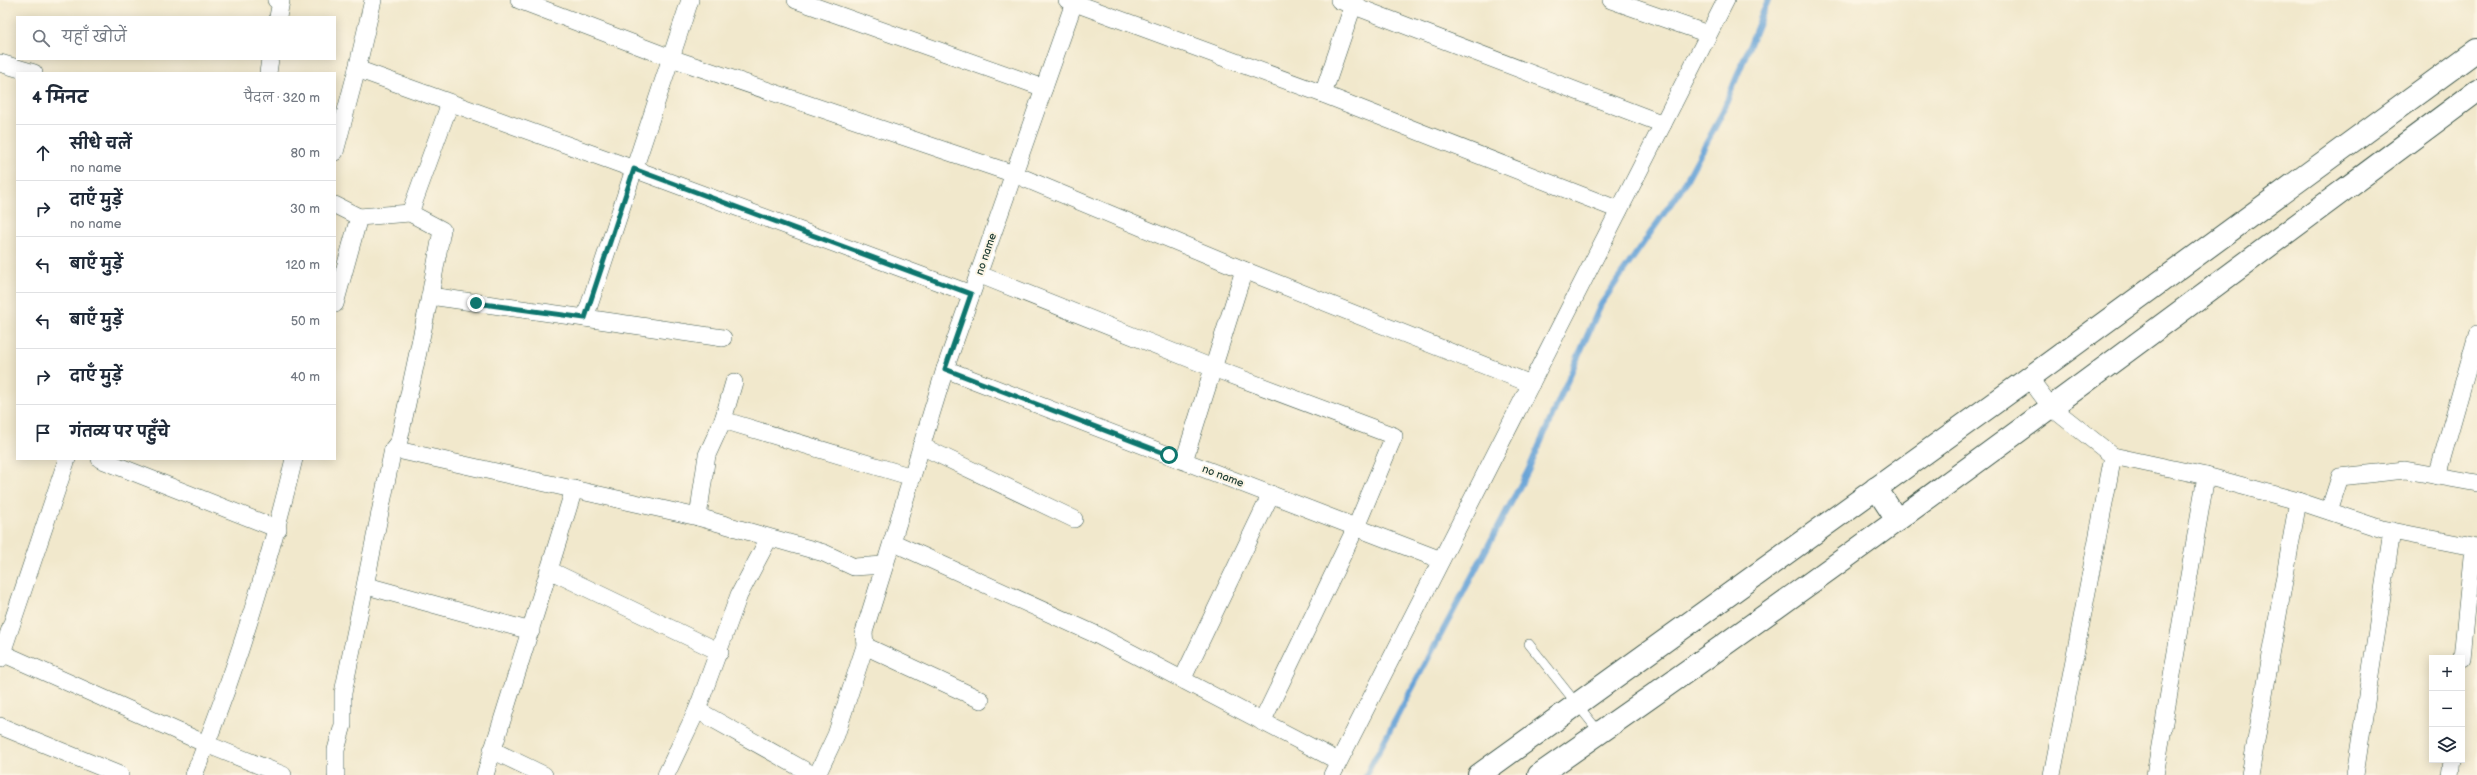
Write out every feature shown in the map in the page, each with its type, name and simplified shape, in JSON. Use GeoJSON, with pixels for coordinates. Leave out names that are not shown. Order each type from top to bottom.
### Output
{"type":"FeatureCollection","features":[{"type":"Feature","properties":{"kind":"main road"},"geometry":{"type":"LineString","coordinates":[[1479,775],[2029,378],[2477,50]]}},
{"type":"Feature","properties":{"kind":"main road"},"geometry":{"type":"LineString","coordinates":[[1539,775],[1600,733],[2052,408],[2477,91]]}},
{"type":"Feature","properties":{"kind":"main road"},"geometry":{"type":"LineString","coordinates":[[1876,488],[1897,520]]}},
{"type":"Feature","properties":{"kind":"street"},"geometry":{"type":"LineString","coordinates":[[336,148],[373,0]]}},
{"type":"Feature","properties":{"kind":"street"},"geometry":{"type":"LineString","coordinates":[[519,0],[671,58],[1014,174],[1244,270],[1531,384]]}},
{"type":"Feature","properties":{"kind":"street"},"geometry":{"type":"LineString","coordinates":[[585,318],[690,0]]}},
{"type":"Feature","properties":{"kind":"street"},"geometry":{"type":"LineString","coordinates":[[796,0],[1044,88]]}},
{"type":"Feature","properties":{"kind":"street"},"geometry":{"type":"LineString","coordinates":[[1612,0],[1708,34]]}},
{"type":"Feature","properties":{"kind":"street"},"geometry":{"type":"LineString","coordinates":[[892,542],[1096,636],[1262,722],[1335,768],[1726,0]]}},
{"type":"Feature","properties":{"kind":"street"},"geometry":{"type":"LineString","coordinates":[[1072,1],[1323,94],[1619,210]]}},
{"type":"Feature","properties":{"kind":"street","name":"no name"},"geometry":{"type":"LineString","coordinates":[[1072,1],[1044,88],[945,369],[1441,560]]}},
{"type":"Feature","properties":{"kind":"street"},"geometry":{"type":"LineString","coordinates":[[1323,94],[1349,2],[1663,124]]}},
{"type":"Feature","properties":{"kind":"street"},"geometry":{"type":"LineString","coordinates":[[268,72],[270,60]]}},
{"type":"Feature","properties":{"kind":"street"},"geometry":{"type":"LineString","coordinates":[[0,63],[31,72]]}},
{"type":"Feature","properties":{"kind":"street"},"geometry":{"type":"LineString","coordinates":[[357,69],[634,169],[971,294]]}},
{"type":"Feature","properties":{"kind":"street"},"geometry":{"type":"LineString","coordinates":[[410,213],[450,103]]}},
{"type":"Feature","properties":{"kind":"street"},"geometry":{"type":"LineString","coordinates":[[336,206],[359,217],[410,213],[442,230],[430,296],[399,441],[393,449],[367,586],[343,693],[343,725],[336,750],[336,775]]}},
{"type":"Feature","properties":{"kind":"street"},"geometry":{"type":"LineString","coordinates":[[336,300],[359,217]]}},
{"type":"Feature","properties":{"kind":"street"},"geometry":{"type":"LineString","coordinates":[[1184,461],[1244,270]]}},
{"type":"Feature","properties":{"kind":"street"},"geometry":{"type":"LineString","coordinates":[[978,274],[1213,368],[1394,436],[1356,527],[1262,722]]}},
{"type":"Feature","properties":{"kind":"street"},"geometry":{"type":"LineString","coordinates":[[430,296],[723,338]]}},
{"type":"Feature","properties":{"kind":"street"},"geometry":{"type":"LineString","coordinates":[[2437,476],[2477,335]]}},
{"type":"Feature","properties":{"kind":"street"},"geometry":{"type":"LineString","coordinates":[[817,775],[836,735],[865,646],[864,632],[945,369]]}},
{"type":"Feature","properties":{"kind":"street"},"geometry":{"type":"LineString","coordinates":[[2029,378],[2052,408],[2113,456],[2206,476],[2298,501],[2392,531],[2473,547],[2473,594],[2463,655]]}},
{"type":"Feature","properties":{"kind":"street"},"geometry":{"type":"LineString","coordinates":[[698,517],[707,455],[723,420],[734,382]]}},
{"type":"Feature","properties":{"kind":"street"},"geometry":{"type":"LineString","coordinates":[[723,420],[912,477]]}},
{"type":"Feature","properties":{"kind":"street"},"geometry":{"type":"LineString","coordinates":[[921,446],[1074,519]]}},
{"type":"Feature","properties":{"kind":"street"},"geometry":{"type":"LineString","coordinates":[[393,449],[698,517],[824,553],[854,567],[884,565]]}},
{"type":"Feature","properties":{"kind":"street"},"geometry":{"type":"LineString","coordinates":[[2052,775],[2113,456]]}},
{"type":"Feature","properties":{"kind":"street"},"geometry":{"type":"LineString","coordinates":[[67,460],[1,656],[206,744],[283,775]]}},
{"type":"Feature","properties":{"kind":"street"},"geometry":{"type":"LineString","coordinates":[[103,460],[278,528]]}},
{"type":"Feature","properties":{"kind":"street"},"geometry":{"type":"LineString","coordinates":[[194,775],[249,624],[278,528],[294,460]]}},
{"type":"Feature","properties":{"kind":"street"},"geometry":{"type":"LineString","coordinates":[[2329,511],[2340,477],[2405,470],[2477,483]]}},
{"type":"Feature","properties":{"kind":"street"},"geometry":{"type":"LineString","coordinates":[[2155,775],[2206,476]]}},
{"type":"Feature","properties":{"kind":"street"},"geometry":{"type":"LineString","coordinates":[[485,775],[574,489]]}},
{"type":"Feature","properties":{"kind":"street"},"geometry":{"type":"LineString","coordinates":[[1182,680],[1271,494]]}},
{"type":"Feature","properties":{"kind":"street"},"geometry":{"type":"LineString","coordinates":[[2250,775],[2298,501]]}},
{"type":"Feature","properties":{"kind":"street"},"geometry":{"type":"LineString","coordinates":[[2354,775],[2392,531]]}},
{"type":"Feature","properties":{"kind":"street"},"geometry":{"type":"LineString","coordinates":[[666,775],[698,710],[740,595],[768,538]]}},
{"type":"Feature","properties":{"kind":"street"},"geometry":{"type":"LineString","coordinates":[[550,570],[720,652]]}},
{"type":"Feature","properties":{"kind":"street"},"geometry":{"type":"LineString","coordinates":[[367,586],[531,630]]}},
{"type":"Feature","properties":{"kind":"street"},"geometry":{"type":"LineString","coordinates":[[865,646],[981,700]]}},
{"type":"Feature","properties":{"kind":"street"},"geometry":{"type":"LineString","coordinates":[[698,710],[813,775]]}},
{"type":"Feature","properties":{"kind":"street"},"geometry":{"type":"LineString","coordinates":[[0,726],[101,771],[120,775]]}},
{"type":"Feature","properties":{"kind":"street"},"geometry":{"type":"LineString","coordinates":[[492,750],[544,775]]}},
{"type":"Feature","properties":{"kind":"street"},"geometry":{"type":"LineString","coordinates":[[2450,775],[2452,763]]}},
{"type":"Feature","properties":{"kind":"lane"},"geometry":{"type":"LineString","coordinates":[[1529,644],[1600,733]]}},
{"type":"Feature","properties":{"kind":"waterway"},"geometry":{"type":"LineString","coordinates":[[1366,775],[1528,471],[1601,304],[1683,186],[1720,118],[1768,0]]}},
{"type":"Feature","properties":{"kind":"route"},"geometry":{"type":"LineString","coordinates":[[476,303],[585,318],[634,169],[971,294],[945,369],[1169,455]]}}]}
